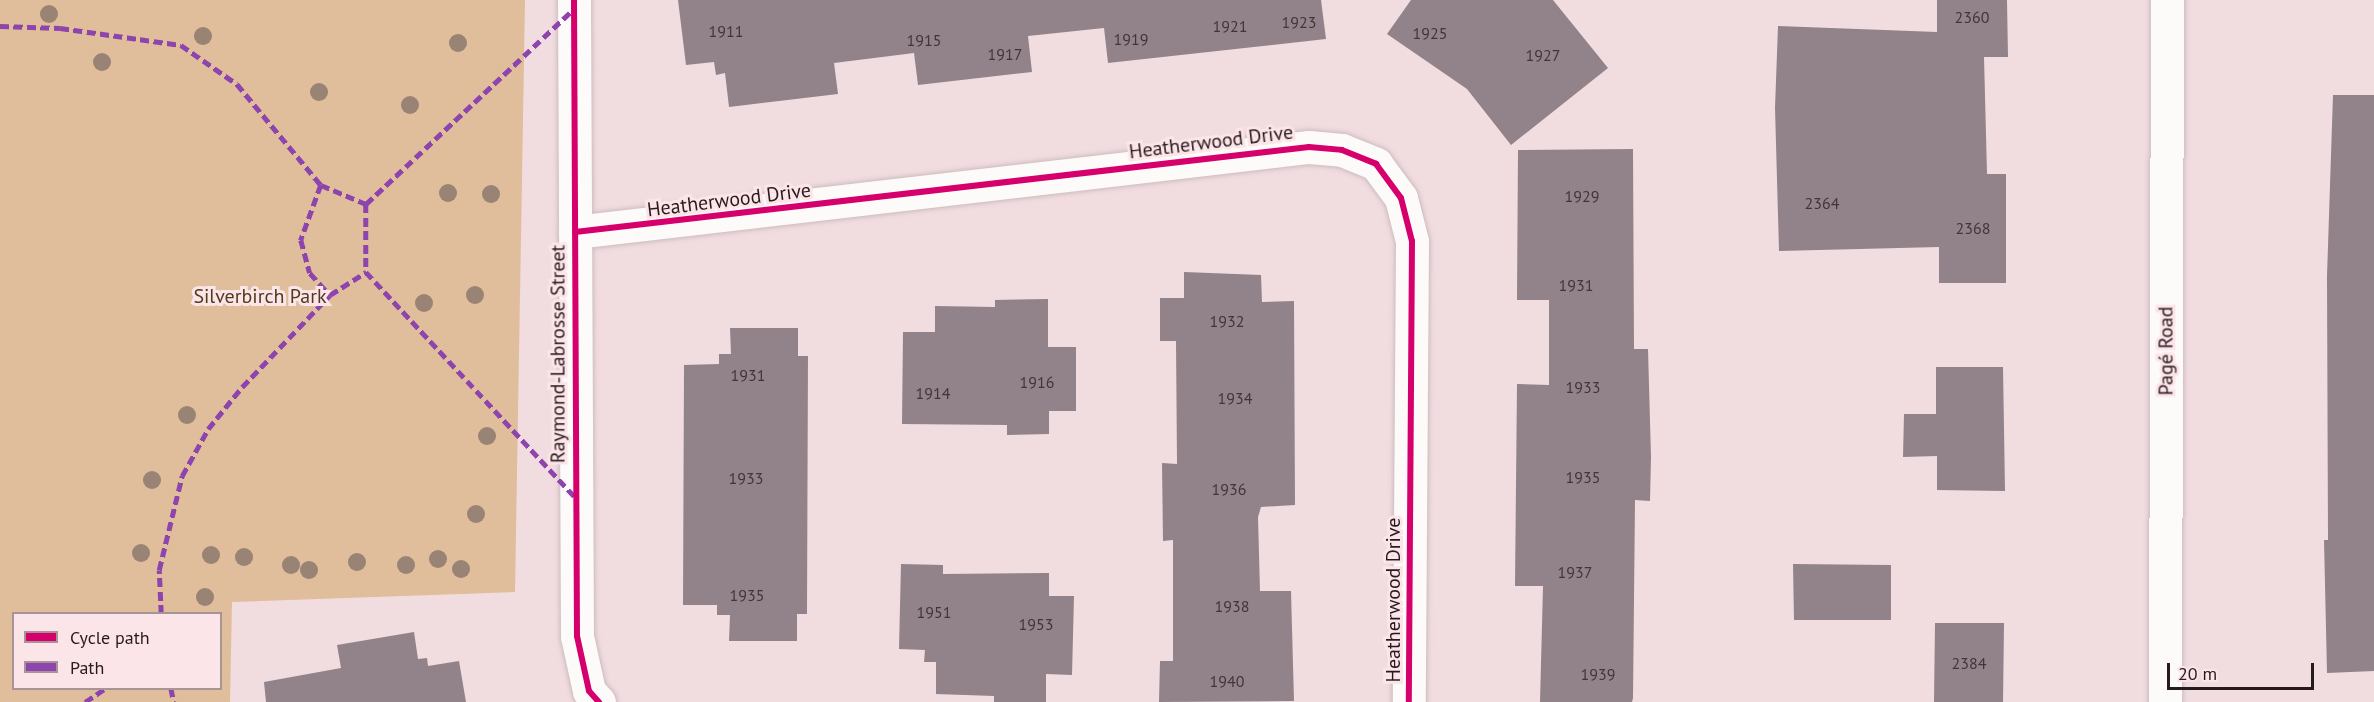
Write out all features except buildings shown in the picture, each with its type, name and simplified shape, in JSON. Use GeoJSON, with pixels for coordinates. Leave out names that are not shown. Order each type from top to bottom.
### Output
{"type":"FeatureCollection","features":[{"type":"Feature","properties":{"kind":"street","name":"Raymond-Labrosse Street"},"geometry":{"type":"LineString","coordinates":[[574,0],[577,636],[589,692],[599,702]]}},
{"type":"Feature","properties":{"kind":"street","name":"Pagé Road"},"geometry":{"type":"LineString","coordinates":[[2165,702],[2168,0]]}},
{"type":"Feature","properties":{"kind":"street","name":"Heatherwood Drive"},"geometry":{"type":"LineString","coordinates":[[575,232],[1309,147],[1342,150],[1376,164],[1401,198],[1412,241],[1409,702]]}},
{"type":"Feature","properties":{"kind":"green space","name":"Silverbirch Park"},"geometry":{"type":"Polygon","coordinates":[[[0,0],[525,0],[515,592],[232,602],[230,702],[0,702],[0,0]]]}},
{"type":"Feature","properties":{"kind":"marked path"},"geometry":{"type":"LineString","coordinates":[[366,204],[574,9]]}},
{"type":"Feature","properties":{"kind":"marked path"},"geometry":{"type":"LineString","coordinates":[[0,26],[60,28],[181,45],[237,84],[321,185],[366,204],[366,272],[574,496]]}},
{"type":"Feature","properties":{"kind":"marked path"},"geometry":{"type":"LineString","coordinates":[[321,185],[301,240],[310,273],[330,295],[366,272]]}},
{"type":"Feature","properties":{"kind":"marked path"},"geometry":{"type":"LineString","coordinates":[[161,612],[159,570],[182,476],[208,429],[242,387],[330,295]]}},
{"type":"Feature","properties":{"kind":"marked path"},"geometry":{"type":"LineString","coordinates":[[85,702],[103,690]]}},
{"type":"Feature","properties":{"kind":"marked path"},"geometry":{"type":"LineString","coordinates":[[171,690],[174,702]]}},
{"type":"Feature","properties":{"kind":"cycle path"},"geometry":{"type":"LineString","coordinates":[[574,0],[577,636],[589,691],[599,702]]}},
{"type":"Feature","properties":{"kind":"cycle path"},"geometry":{"type":"LineString","coordinates":[[575,232],[1309,147],[1342,150],[1376,164],[1401,198],[1412,241],[1409,702]]}}]}
